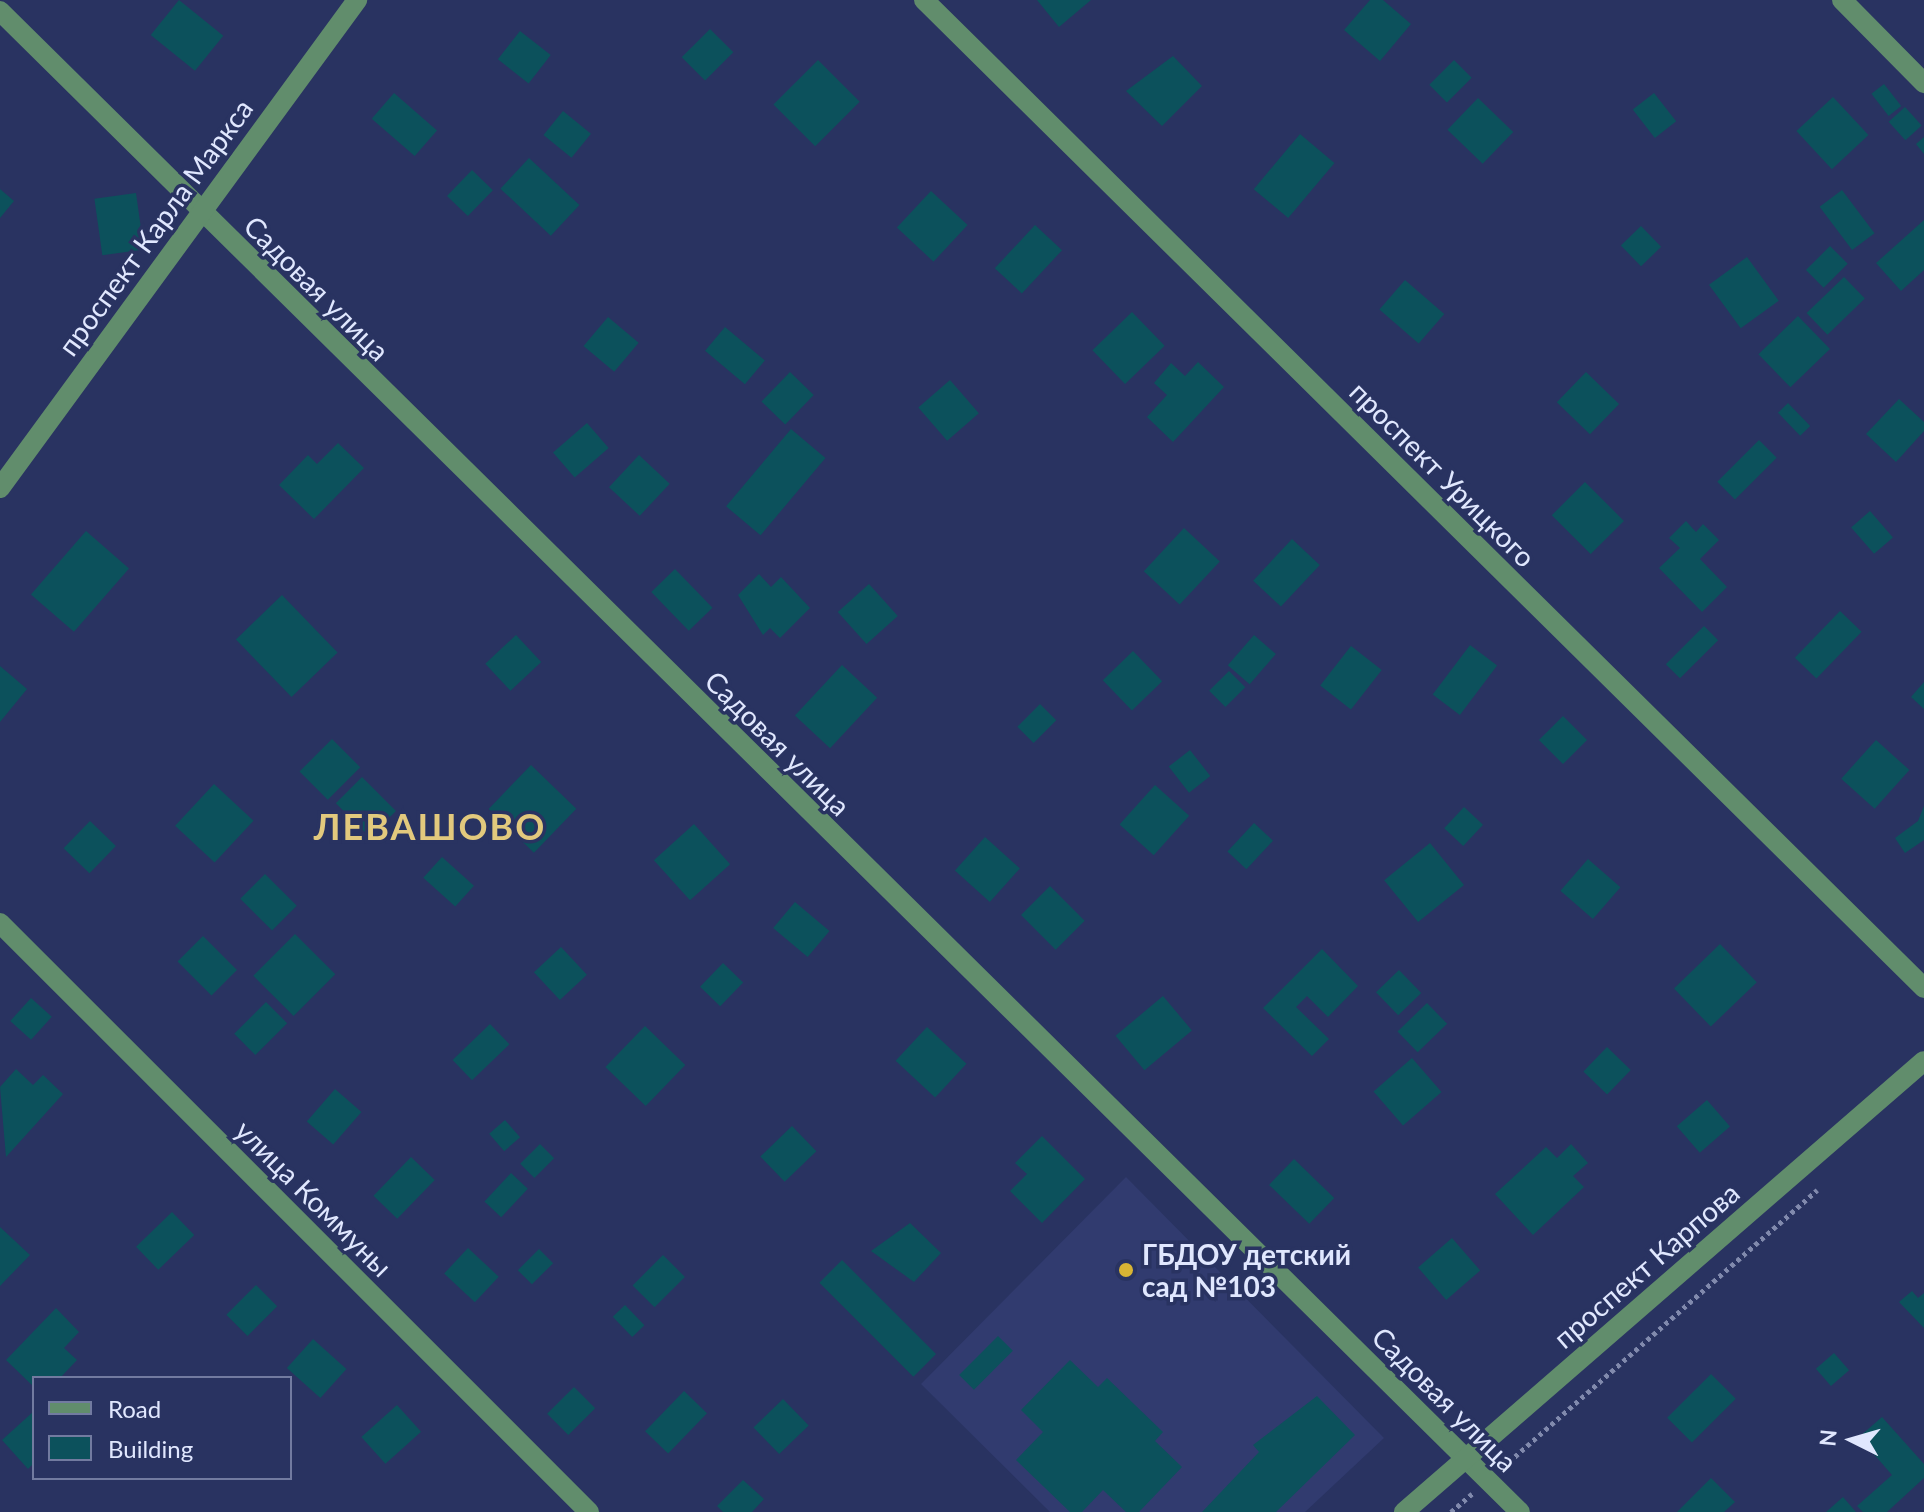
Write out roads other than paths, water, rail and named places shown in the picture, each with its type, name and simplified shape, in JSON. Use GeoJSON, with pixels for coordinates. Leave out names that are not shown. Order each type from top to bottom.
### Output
{"type":"FeatureCollection","features":[{"type":"Feature","properties":{"kind":"street","name":"проспект Карла Маркса"},"geometry":{"type":"LineString","coordinates":[[0,488],[357,0]]}},
{"type":"Feature","properties":{"kind":"street","name":"проспект Урицкого"},"geometry":{"type":"LineString","coordinates":[[924,0],[1924,988]]}},
{"type":"Feature","properties":{"kind":"street"},"geometry":{"type":"LineString","coordinates":[[1842,0],[1924,83]]}},
{"type":"Feature","properties":{"kind":"street","name":"Садовая улица"},"geometry":{"type":"LineString","coordinates":[[0,11],[199,212],[1520,1512]]}},
{"type":"Feature","properties":{"kind":"street","name":"улица Коммуны"},"geometry":{"type":"LineString","coordinates":[[0,923],[589,1512]]}},
{"type":"Feature","properties":{"kind":"street","name":"проспект Карпова"},"geometry":{"type":"LineString","coordinates":[[1404,1512],[1924,1061]]}},
{"type":"Feature","properties":{"kind":"place","name":"ГБДОУ детский сад №103"},"geometry":{"type":"Point","coordinates":[1126,1270]}},
{"type":"Feature","properties":{"kind":"district","name":"ЛЕВАШОВО"},"geometry":{"type":"Point","coordinates":[430,827]}}]}
